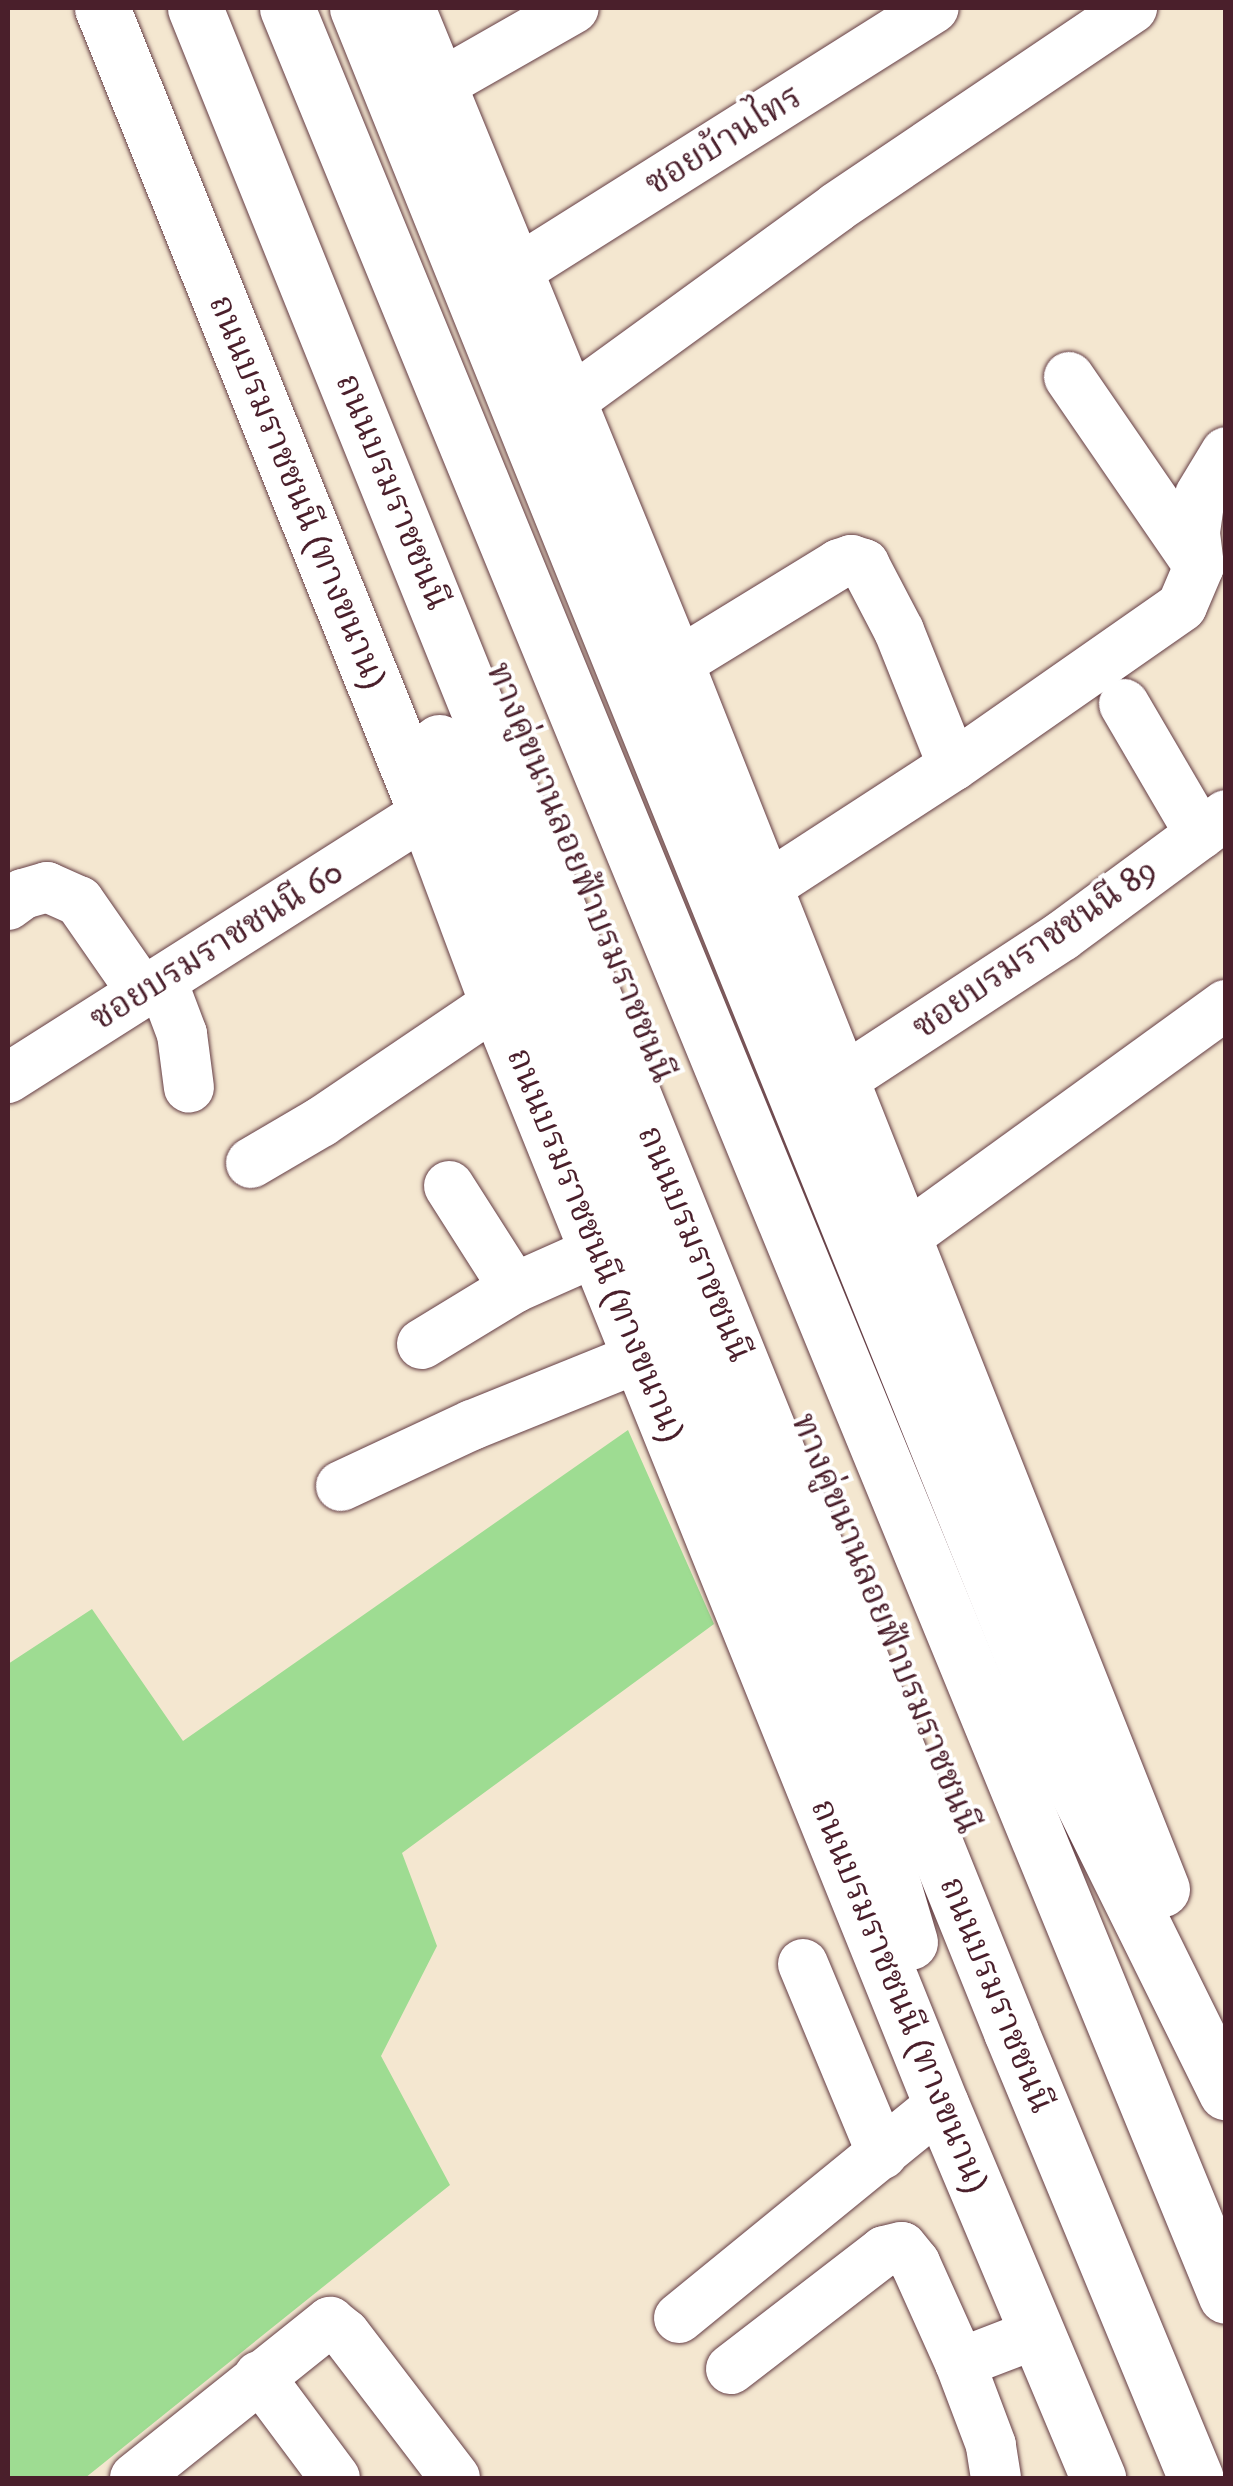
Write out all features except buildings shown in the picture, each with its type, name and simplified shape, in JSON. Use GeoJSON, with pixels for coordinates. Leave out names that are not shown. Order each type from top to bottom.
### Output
{"type":"FeatureCollection","features":[{"type":"Feature","properties":{"kind":"main road","name":"ถนนบรมราชชนนี (ทางขนาน)"},"geometry":{"type":"LineString","coordinates":[[102,8],[426,813],[497,1003],[622,1254],[640,1357],[1098,2478]]}},
{"type":"Feature","properties":{"kind":"main road"},"geometry":{"type":"LineString","coordinates":[[143,8],[622,1254],[889,1871],[1004,2251]]}},
{"type":"Feature","properties":{"kind":"main road","name":"ถนนบรมราชชนนี"},"geometry":{"type":"LineString","coordinates":[[195,8],[996,1995],[1196,2478]]}},
{"type":"Feature","properties":{"kind":"main road","name":"ทางคู่ขนานลอยฟ้าบรมราชชนนี"},"geometry":{"type":"LineString","coordinates":[[226,8],[1226,2462]]}},
{"type":"Feature","properties":{"kind":"main road","name":"ทางคู่ขนานลอยฟ้าบรมราชชนนี"},"geometry":{"type":"LineString","coordinates":[[287,8],[1226,2296]]}},
{"type":"Feature","properties":{"kind":"main road"},"geometry":{"type":"LineString","coordinates":[[312,8],[1226,2241]]}},
{"type":"Feature","properties":{"kind":"main road"},"geometry":{"type":"LineString","coordinates":[[357,8],[1074,1786],[1226,2092]]}},
{"type":"Feature","properties":{"kind":"main road"},"geometry":{"type":"LineString","coordinates":[[408,8],[766,888],[1226,2046]]}},
{"type":"Feature","properties":{"kind":"street"},"geometry":{"type":"LineString","coordinates":[[439,85],[574,8]]}},
{"type":"Feature","properties":{"kind":"street","name":"ซอยบ้านไทร"},"geometry":{"type":"LineString","coordinates":[[513,272],[934,8]]}},
{"type":"Feature","properties":{"kind":"street"},"geometry":{"type":"LineString","coordinates":[[569,402],[837,207],[1132,8]]}},
{"type":"Feature","properties":{"kind":"street"},"geometry":{"type":"LineString","coordinates":[[1068,378],[1200,566]]}},
{"type":"Feature","properties":{"kind":"street"},"geometry":{"type":"LineString","coordinates":[[766,888],[953,766],[1182,606],[1200,566],[1194,532],[1200,495],[1226,452]]}},
{"type":"Feature","properties":{"kind":"street"},"geometry":{"type":"LineString","coordinates":[[676,664],[838,564],[851,560],[864,564],[898,632],[953,766]]}},
{"type":"Feature","properties":{"kind":"street"},"geometry":{"type":"LineString","coordinates":[[1124,704],[1213,824]]}},
{"type":"Feature","properties":{"kind":"street","name":"ซอยบรมราชชนนี 60"},"geometry":{"type":"LineString","coordinates":[[8,1078],[426,813]]}},
{"type":"Feature","properties":{"kind":"street","name":"ซอยบรมราชชนนี 89"},"geometry":{"type":"LineString","coordinates":[[842,1080],[1062,936],[1213,824]]}},
{"type":"Feature","properties":{"kind":"street"},"geometry":{"type":"LineString","coordinates":[[8,904],[22,894],[47,887],[78,902],[152,986],[182,1034],[189,1088]]}},
{"type":"Feature","properties":{"kind":"street"},"geometry":{"type":"LineString","coordinates":[[250,1163],[497,1003]]}},
{"type":"Feature","properties":{"kind":"street"},"geometry":{"type":"LineString","coordinates":[[905,1237],[1226,1006]]}},
{"type":"Feature","properties":{"kind":"street"},"geometry":{"type":"LineString","coordinates":[[449,1186],[514,1288]]}},
{"type":"Feature","properties":{"kind":"street"},"geometry":{"type":"LineString","coordinates":[[422,1344],[514,1288],[622,1254]]}},
{"type":"Feature","properties":{"kind":"street"},"geometry":{"type":"LineString","coordinates":[[340,1486],[472,1425],[640,1357]]}},
{"type":"Feature","properties":{"kind":"street"},"geometry":{"type":"LineString","coordinates":[[803,1964],[882,2154]]}},
{"type":"Feature","properties":{"kind":"street"},"geometry":{"type":"LineString","coordinates":[[679,2318],[942,2104]]}},
{"type":"Feature","properties":{"kind":"street"},"geometry":{"type":"LineString","coordinates":[[731,2369],[884,2251],[902,2248],[915,2263],[960,2364],[991,2445],[996,2478]]}},
{"type":"Feature","properties":{"kind":"street"},"geometry":{"type":"LineString","coordinates":[[136,2478],[330,2322],[345,2334],[456,2478]]}},
{"type":"Feature","properties":{"kind":"street"},"geometry":{"type":"LineString","coordinates":[[960,2364],[1038,2333]]}},
{"type":"Feature","properties":{"kind":"street"},"geometry":{"type":"LineString","coordinates":[[259,2376],[335,2478]]}},
{"type":"Feature","properties":{"kind":"green space"},"geometry":{"type":"Polygon","coordinates":[[[628,1430],[714,1624],[402,1853],[437,1946],[381,2056],[450,2185],[85,2478],[8,2478],[8,1664],[92,1609],[183,1741],[628,1430]]]}}]}
